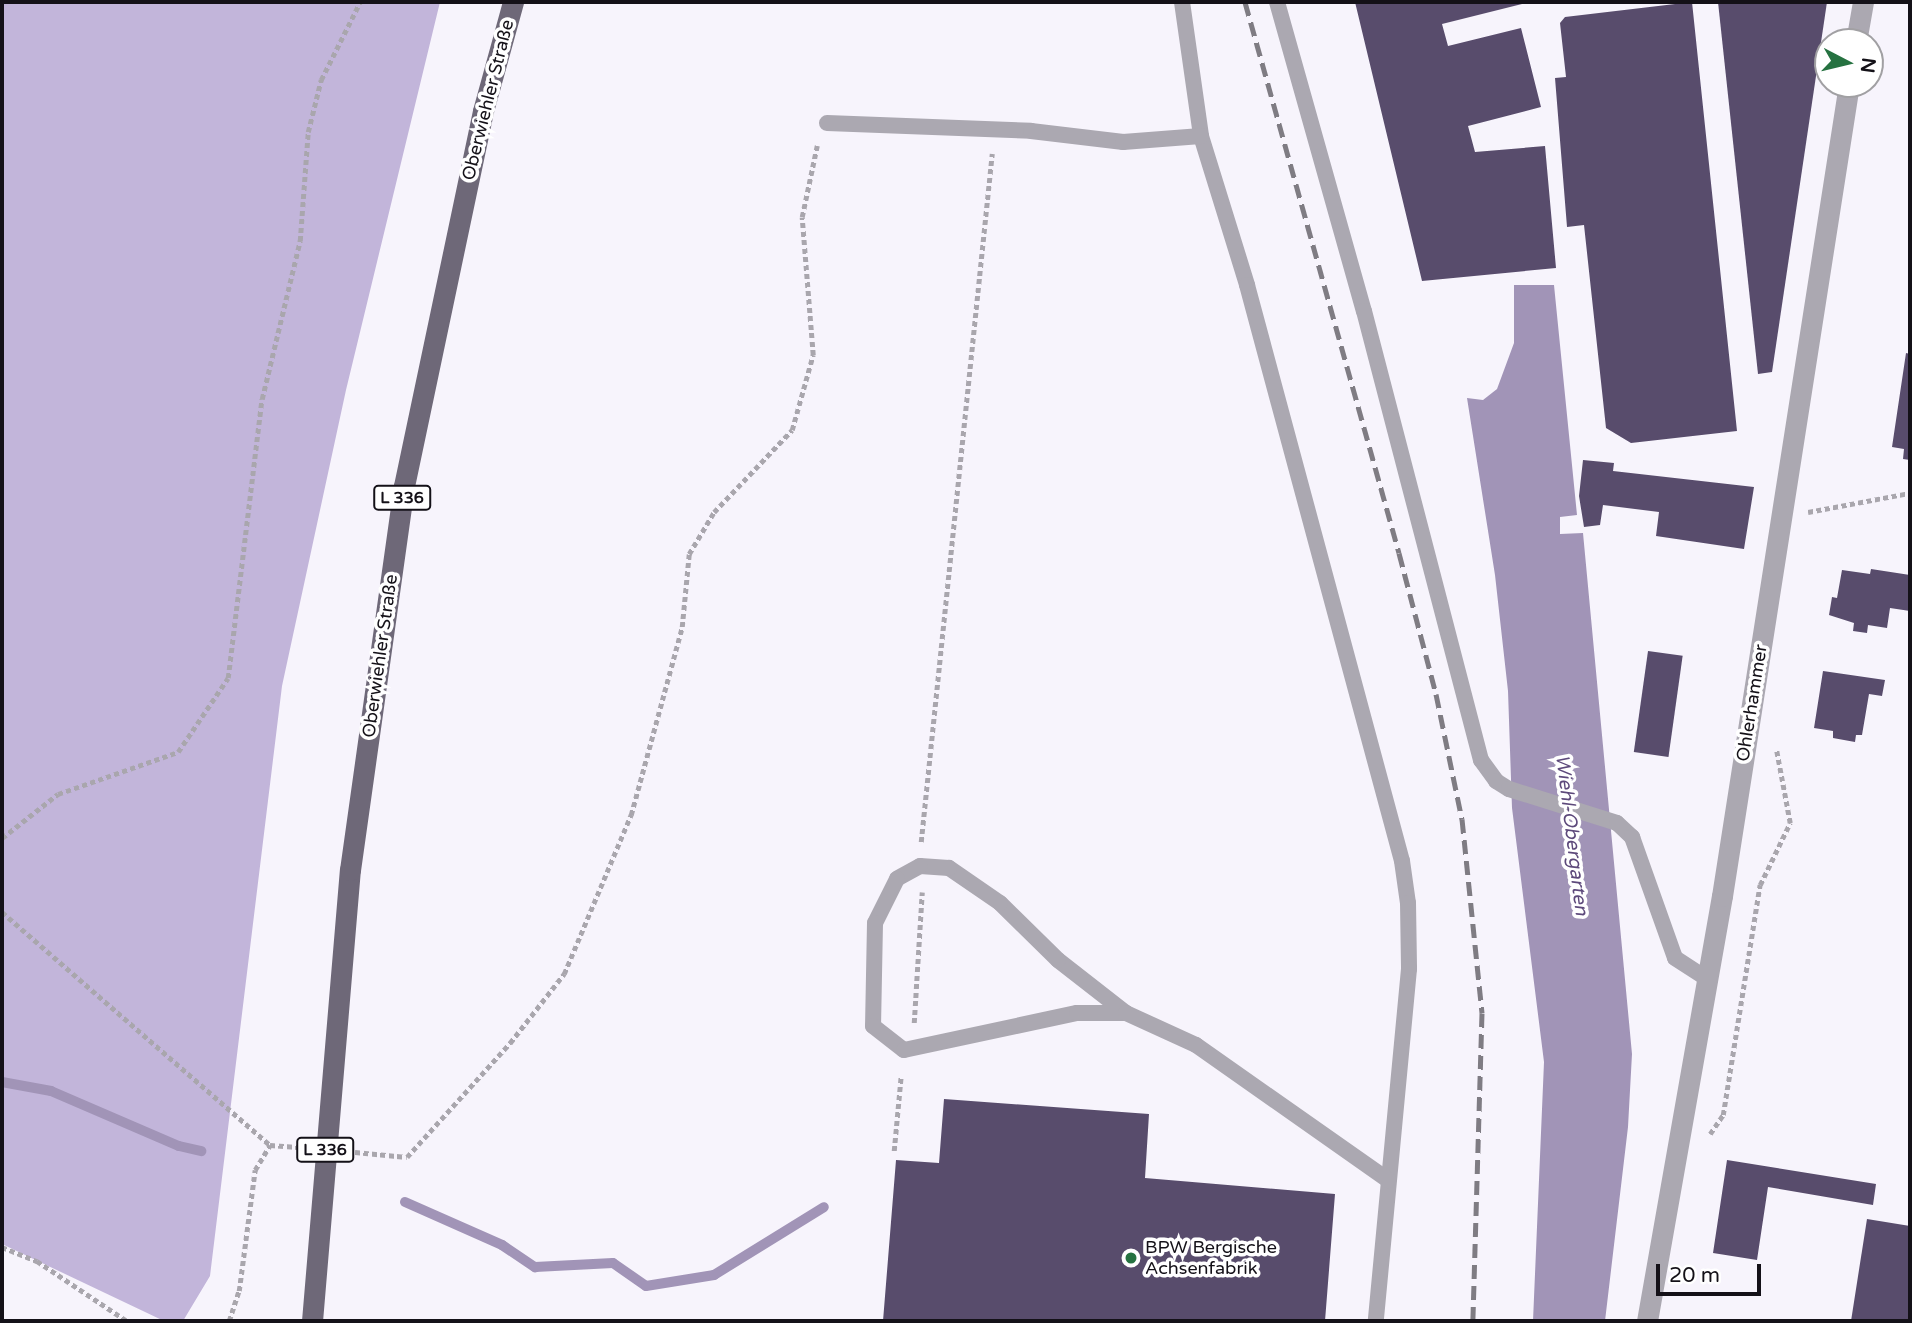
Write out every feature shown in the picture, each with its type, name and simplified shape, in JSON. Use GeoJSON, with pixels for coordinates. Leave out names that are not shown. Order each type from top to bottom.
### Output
{"type":"FeatureCollection","features":[{"type":"Feature","properties":{"kind":"main road","name":"Oberwiehler Straße"},"geometry":{"type":"LineString","coordinates":[[312,1321],[336,1002],[404,486],[483,111],[513,2]]}},
{"type":"Feature","properties":{"kind":"street"},"geometry":{"type":"LineString","coordinates":[[1858,28],[1863,2]]}},
{"type":"Feature","properties":{"kind":"street","name":"Ohlerhammer"},"geometry":{"type":"LineString","coordinates":[[1651,1320],[1847,98]]}},
{"type":"Feature","properties":{"kind":"lane"},"geometry":{"type":"LineString","coordinates":[[1182,2],[1201,136],[1247,285],[1402,861],[1410,948],[1376,1321]]}},
{"type":"Feature","properties":{"kind":"lane"},"geometry":{"type":"LineString","coordinates":[[1277,2],[1364,311],[1480,760],[1496,781],[1509,789],[1617,823],[1632,837],[1675,958],[1706,978]]}},
{"type":"Feature","properties":{"kind":"lane"},"geometry":{"type":"LineString","coordinates":[[827,123],[995,129],[1123,142],[1201,136]]}},
{"type":"Feature","properties":{"kind":"lane"},"geometry":{"type":"LineString","coordinates":[[1126,1013],[1077,1013],[904,1050],[873,1026],[875,923],[897,879],[920,866],[949,868],[1000,902],[1058,960],[1126,1013],[1196,1045],[1388,1181]]}},
{"type":"Feature","properties":{"kind":"path"},"geometry":{"type":"LineString","coordinates":[[2,838],[58,794],[178,752],[228,678],[262,398],[300,241],[308,132],[321,80],[360,2]]}},
{"type":"Feature","properties":{"kind":"path"},"geometry":{"type":"LineString","coordinates":[[349,1151],[407,1157],[510,1043],[564,974],[631,815],[682,627],[689,554],[714,512],[792,430],[813,355],[802,217],[810,164],[827,123]]}},
{"type":"Feature","properties":{"kind":"path"},"geometry":{"type":"LineString","coordinates":[[894,1150],[904,1050],[917,1017],[923,919],[920,866],[995,129]]}},
{"type":"Feature","properties":{"kind":"path"},"geometry":{"type":"LineString","coordinates":[[1782,508],[1804,513],[1910,493]]}},
{"type":"Feature","properties":{"kind":"path"},"geometry":{"type":"LineString","coordinates":[[2,912],[270,1145],[310,1148]]}},
{"type":"Feature","properties":{"kind":"path"},"geometry":{"type":"LineString","coordinates":[[229,1321],[239,1291],[255,1170],[270,1145]]}},
{"type":"Feature","properties":{"kind":"path"},"geometry":{"type":"LineString","coordinates":[[2,1247],[37,1261],[127,1321]]}},
{"type":"Feature","properties":{"kind":"shaded area"},"geometry":{"type":"Polygon","coordinates":[[[2,2],[440,2],[346,390],[282,686],[210,1276],[183,1321],[164,1321],[2,1244],[2,2]]]}},
{"type":"Feature","properties":{"kind":"water","name":"Wiehl-Obergarten"},"geometry":{"type":"Polygon","coordinates":[[[1514,285],[1554,285],[1577,515],[1560,517],[1560,534],[1583,533],[1632,1054],[1628,1127],[1605,1321],[1533,1321],[1544,1062],[1512,808],[1508,691],[1495,575],[1467,398],[1483,400],[1497,389],[1514,343],[1514,285]]]}},
{"type":"Feature","properties":{"kind":"building"},"geometry":{"type":"Polygon","coordinates":[[[1355,2],[1530,2],[1442,24],[1448,46],[1521,28],[1541,107],[1468,126],[1475,152],[1545,146],[1556,268],[1422,281],[1355,2]]]}},
{"type":"Feature","properties":{"kind":"building"},"geometry":{"type":"Polygon","coordinates":[[[1692,2],[1737,431],[1631,443],[1606,428],[1584,225],[1567,227],[1555,78],[1566,77],[1560,23],[1565,17],[1692,2]]]}},
{"type":"Feature","properties":{"kind":"building"},"geometry":{"type":"Polygon","coordinates":[[[1718,2],[1827,2],[1823,28],[1814,28],[1814,89],[1772,372],[1758,374],[1718,2]]]}},
{"type":"Feature","properties":{"kind":"building"},"geometry":{"type":"Polygon","coordinates":[[[1906,353],[1910,354],[1910,460],[1903,459],[1904,449],[1892,447],[1906,353]]]}},
{"type":"Feature","properties":{"kind":"building"},"geometry":{"type":"Polygon","coordinates":[[[1583,460],[1614,463],[1613,471],[1754,487],[1744,549],[1656,536],[1659,512],[1603,505],[1600,525],[1584,527],[1579,496],[1583,460]]]}},
{"type":"Feature","properties":{"kind":"building"},"geometry":{"type":"Polygon","coordinates":[[[1871,569],[1910,575],[1910,611],[1890,608],[1887,628],[1868,625],[1867,633],[1853,631],[1854,623],[1829,615],[1832,597],[1837,598],[1842,570],[1870,574],[1871,569]]]}},
{"type":"Feature","properties":{"kind":"building"},"geometry":{"type":"Polygon","coordinates":[[[1648,651],[1683,656],[1668,757],[1634,752],[1648,651]]]}},
{"type":"Feature","properties":{"kind":"building"},"geometry":{"type":"Polygon","coordinates":[[[1823,671],[1885,680],[1882,696],[1869,694],[1862,735],[1856,735],[1855,742],[1833,738],[1833,731],[1814,728],[1823,671]]]}},
{"type":"Feature","properties":{"kind":"building","name":"BPW Bergische Achsenfabrik"},"geometry":{"type":"Polygon","coordinates":[[[944,1099],[1149,1114],[1145,1178],[1335,1194],[1325,1321],[883,1321],[896,1160],[939,1163],[944,1099]]]}},
{"type":"Feature","properties":{"kind":"building"},"geometry":{"type":"Polygon","coordinates":[[[1727,1160],[1876,1184],[1873,1205],[1768,1187],[1757,1260],[1713,1253],[1727,1160]]]}},
{"type":"Feature","properties":{"kind":"building"},"geometry":{"type":"Polygon","coordinates":[[[1867,1219],[1910,1226],[1910,1321],[1851,1321],[1867,1219]]]}},
{"type":"Feature","properties":{"kind":"waterway"},"geometry":{"type":"LineString","coordinates":[[2,1082],[51,1091],[179,1146],[201,1151]]}},
{"type":"Feature","properties":{"kind":"waterway"},"geometry":{"type":"LineString","coordinates":[[405,1202],[502,1245],[535,1267],[613,1263],[646,1286],[714,1275],[824,1207]]}},
{"type":"Feature","properties":{"kind":"railway"},"geometry":{"type":"LineString","coordinates":[[1245,2],[1399,553],[1436,694],[1462,819],[1482,1013],[1473,1321]]}},
{"type":"Feature","properties":{"kind":"place","name":"BPW Bergische Achsenfabrik"},"geometry":{"type":"Point","coordinates":[1131,1258]}}]}
